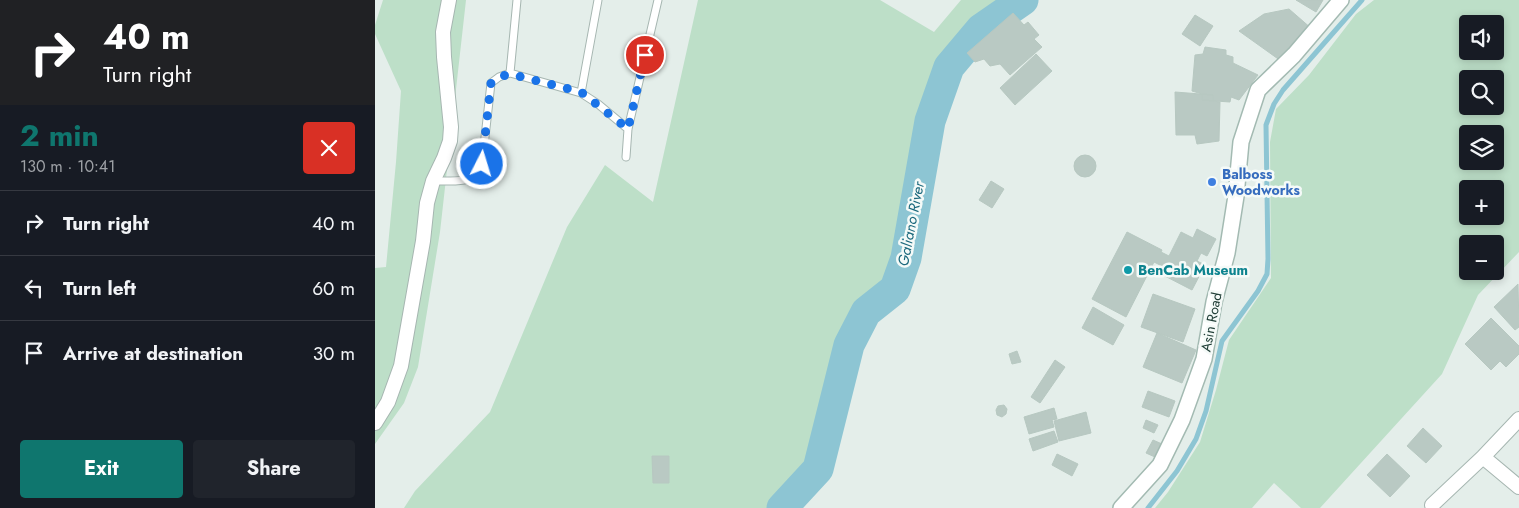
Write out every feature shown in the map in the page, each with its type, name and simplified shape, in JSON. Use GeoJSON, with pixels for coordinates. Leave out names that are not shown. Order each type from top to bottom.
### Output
{"type":"FeatureCollection","features":[{"type":"Feature","properties":{"kind":"main road","name":"Asin Road"},"geometry":{"type":"LineString","coordinates":[[1121,508],[1160,465],[1182,420],[1204,359],[1214,302],[1227,253],[1241,142],[1258,90],[1294,55],[1341,0]]}},
{"type":"Feature","properties":{"kind":"street"},"geometry":{"type":"LineString","coordinates":[[375,422],[388,402],[401,366],[423,241],[427,202],[433,181],[450,141],[451,127],[443,32],[449,0]]}},
{"type":"Feature","properties":{"kind":"street"},"geometry":{"type":"LineString","coordinates":[[1432,505],[1519,419]]}},
{"type":"Feature","properties":{"kind":"street"},"geometry":{"type":"LineString","coordinates":[[1483,456],[1519,487]]}},
{"type":"Feature","properties":{"kind":"lane"},"geometry":{"type":"LineString","coordinates":[[510,74],[517,0]]}},
{"type":"Feature","properties":{"kind":"lane"},"geometry":{"type":"LineString","coordinates":[[581,92],[598,0]]}},
{"type":"Feature","properties":{"kind":"lane"},"geometry":{"type":"LineString","coordinates":[[626,157],[628,129],[658,0]]}},
{"type":"Feature","properties":{"kind":"lane"},"geometry":{"type":"LineString","coordinates":[[433,181],[468,180],[478,174],[482,164],[491,83],[499,77],[510,74],[581,92],[628,129]]}},
{"type":"Feature","properties":{"kind":"green space"},"geometry":{"type":"Polygon","coordinates":[[[383,0],[466,0],[440,232],[418,367],[404,403],[375,444],[375,268],[386,267],[401,91],[375,34],[375,25],[383,0]]]}},
{"type":"Feature","properties":{"kind":"green space"},"geometry":{"type":"Polygon","coordinates":[[[698,0],[880,0],[934,32],[961,0],[1023,0],[981,29],[949,67],[930,121],[906,258],[895,289],[866,312],[849,345],[818,469],[782,508],[404,508],[415,491],[490,412],[567,227],[605,165],[653,202],[698,0]]]}},
{"type":"Feature","properties":{"kind":"green space"},"geometry":{"type":"Polygon","coordinates":[[[1374,0],[1519,0],[1519,252],[1504,268],[1504,235],[1459,235],[1459,280],[1492,280],[1478,295],[1442,374],[1320,508],[1301,508],[1274,483],[1252,508],[1155,508],[1168,492],[1200,442],[1229,340],[1271,278],[1270,142],[1276,109],[1309,75],[1356,14],[1374,0]]]}},
{"type":"Feature","properties":{"kind":"building"},"geometry":{"type":"Polygon","coordinates":[[[1296,0],[1323,0],[1316,12],[1296,0]]]}},
{"type":"Feature","properties":{"kind":"building"},"geometry":{"type":"Polygon","coordinates":[[[1289,9],[1312,29],[1281,61],[1239,31],[1264,14],[1289,9]]]}},
{"type":"Feature","properties":{"kind":"building"},"geometry":{"type":"Polygon","coordinates":[[[1013,13],[1024,25],[1028,22],[1039,35],[1034,39],[1042,47],[1010,75],[1000,64],[990,66],[984,59],[975,62],[967,53],[1013,13]]]}},
{"type":"Feature","properties":{"kind":"building"},"geometry":{"type":"Polygon","coordinates":[[[1195,15],[1213,26],[1200,46],[1182,34],[1195,15]]]}},
{"type":"Feature","properties":{"kind":"building"},"geometry":{"type":"Polygon","coordinates":[[[1205,47],[1226,50],[1226,55],[1233,57],[1233,63],[1258,75],[1239,100],[1231,97],[1230,102],[1202,100],[1202,94],[1192,91],[1195,55],[1203,54],[1205,47]]]}},
{"type":"Feature","properties":{"kind":"building"},"geometry":{"type":"Polygon","coordinates":[[[1036,54],[1052,71],[1015,105],[1000,88],[1036,54]]]}},
{"type":"Feature","properties":{"kind":"building"},"geometry":{"type":"Polygon","coordinates":[[[1175,92],[1213,95],[1213,101],[1220,102],[1219,141],[1197,144],[1195,135],[1176,135],[1175,92]]]}},
{"type":"Feature","properties":{"kind":"building"},"geometry":{"type":"Polygon","coordinates":[[[1085,155],[1093,158],[1096,166],[1093,174],[1085,177],[1077,174],[1074,166],[1077,158],[1085,155]]]}},
{"type":"Feature","properties":{"kind":"building"},"geometry":{"type":"Polygon","coordinates":[[[991,181],[1004,189],[992,208],[979,200],[991,181]]]}},
{"type":"Feature","properties":{"kind":"building","name":"BenCab Museum"},"geometry":{"type":"Polygon","coordinates":[[[1197,229],[1216,239],[1207,256],[1201,253],[1197,261],[1205,265],[1192,290],[1161,274],[1164,267],[1154,262],[1126,317],[1092,299],[1127,232],[1162,250],[1161,252],[1169,256],[1181,232],[1193,238],[1197,229]]]}},
{"type":"Feature","properties":{"kind":"building"},"geometry":{"type":"Polygon","coordinates":[[[1518,284],[1519,327],[1515,330],[1494,307],[1518,284]]]}},
{"type":"Feature","properties":{"kind":"building"},"geometry":{"type":"Polygon","coordinates":[[[1153,294],[1195,309],[1183,342],[1141,327],[1153,294]]]}},
{"type":"Feature","properties":{"kind":"building"},"geometry":{"type":"Polygon","coordinates":[[[1093,307],[1124,325],[1113,345],[1082,328],[1093,307]]]}},
{"type":"Feature","properties":{"kind":"building"},"geometry":{"type":"Polygon","coordinates":[[[1491,318],[1519,346],[1519,354],[1506,367],[1500,361],[1491,370],[1465,344],[1491,318]]]}},
{"type":"Feature","properties":{"kind":"building"},"geometry":{"type":"Polygon","coordinates":[[[1157,333],[1196,350],[1182,383],[1143,367],[1157,333]]]}},
{"type":"Feature","properties":{"kind":"building"},"geometry":{"type":"Polygon","coordinates":[[[1017,351],[1021,362],[1012,364],[1009,354],[1017,351]]]}},
{"type":"Feature","properties":{"kind":"building"},"geometry":{"type":"Polygon","coordinates":[[[1055,360],[1065,367],[1040,403],[1031,397],[1055,360]]]}},
{"type":"Feature","properties":{"kind":"building"},"geometry":{"type":"Polygon","coordinates":[[[1148,391],[1175,401],[1169,417],[1142,407],[1148,391]]]}},
{"type":"Feature","properties":{"kind":"building"},"geometry":{"type":"Polygon","coordinates":[[[1004,405],[1007,409],[1006,414],[1002,417],[997,415],[996,410],[998,406],[1004,405]]]}},
{"type":"Feature","properties":{"kind":"building"},"geometry":{"type":"Polygon","coordinates":[[[1054,408],[1057,419],[1052,420],[1054,427],[1029,434],[1024,417],[1054,408]]]}},
{"type":"Feature","properties":{"kind":"building"},"geometry":{"type":"Polygon","coordinates":[[[1086,412],[1091,433],[1059,441],[1054,421],[1086,412]]]}},
{"type":"Feature","properties":{"kind":"building"},"geometry":{"type":"Polygon","coordinates":[[[1146,420],[1158,425],[1154,433],[1143,428],[1146,420]]]}},
{"type":"Feature","properties":{"kind":"building"},"geometry":{"type":"Polygon","coordinates":[[[1423,428],[1442,446],[1426,463],[1407,446],[1423,428]]]}},
{"type":"Feature","properties":{"kind":"building"},"geometry":{"type":"Polygon","coordinates":[[[1054,431],[1058,442],[1033,451],[1029,439],[1054,431]]]}},
{"type":"Feature","properties":{"kind":"building"},"geometry":{"type":"Polygon","coordinates":[[[1153,440],[1162,444],[1155,457],[1146,453],[1153,440]]]}},
{"type":"Feature","properties":{"kind":"building"},"geometry":{"type":"Polygon","coordinates":[[[1057,454],[1078,464],[1072,476],[1052,465],[1057,454]]]}},
{"type":"Feature","properties":{"kind":"building"},"geometry":{"type":"Polygon","coordinates":[[[1387,454],[1410,476],[1390,497],[1367,475],[1387,454]]]}},
{"type":"Feature","properties":{"kind":"building"},"geometry":{"type":"Polygon","coordinates":[[[652,456],[669,456],[669,483],[653,483],[652,456]]]}},
{"type":"Feature","properties":{"kind":"waterway","name":"Galiano River"},"geometry":{"type":"LineString","coordinates":[[782,508],[818,469],[849,345],[866,312],[895,289],[906,258],[930,121],[949,67],[981,29],[1023,0]]}},
{"type":"Feature","properties":{"kind":"waterway"},"geometry":{"type":"LineString","coordinates":[[1148,508],[1177,471],[1196,439],[1206,411],[1222,341],[1258,291],[1267,274],[1266,125],[1274,104],[1283,90],[1362,0]]}},
{"type":"Feature","properties":{"kind":"place","name":"Balboss Woodworks"},"geometry":{"type":"Point","coordinates":[1212,182]}},
{"type":"Feature","properties":{"kind":"place","name":"BenCab Museum"},"geometry":{"type":"Point","coordinates":[1128,270]}},
{"type":"Feature","properties":{"kind":"route"},"geometry":{"type":"LineString","coordinates":[[482,164],[491,83],[499,77],[510,74],[581,92],[628,129],[645,55]]}}]}
